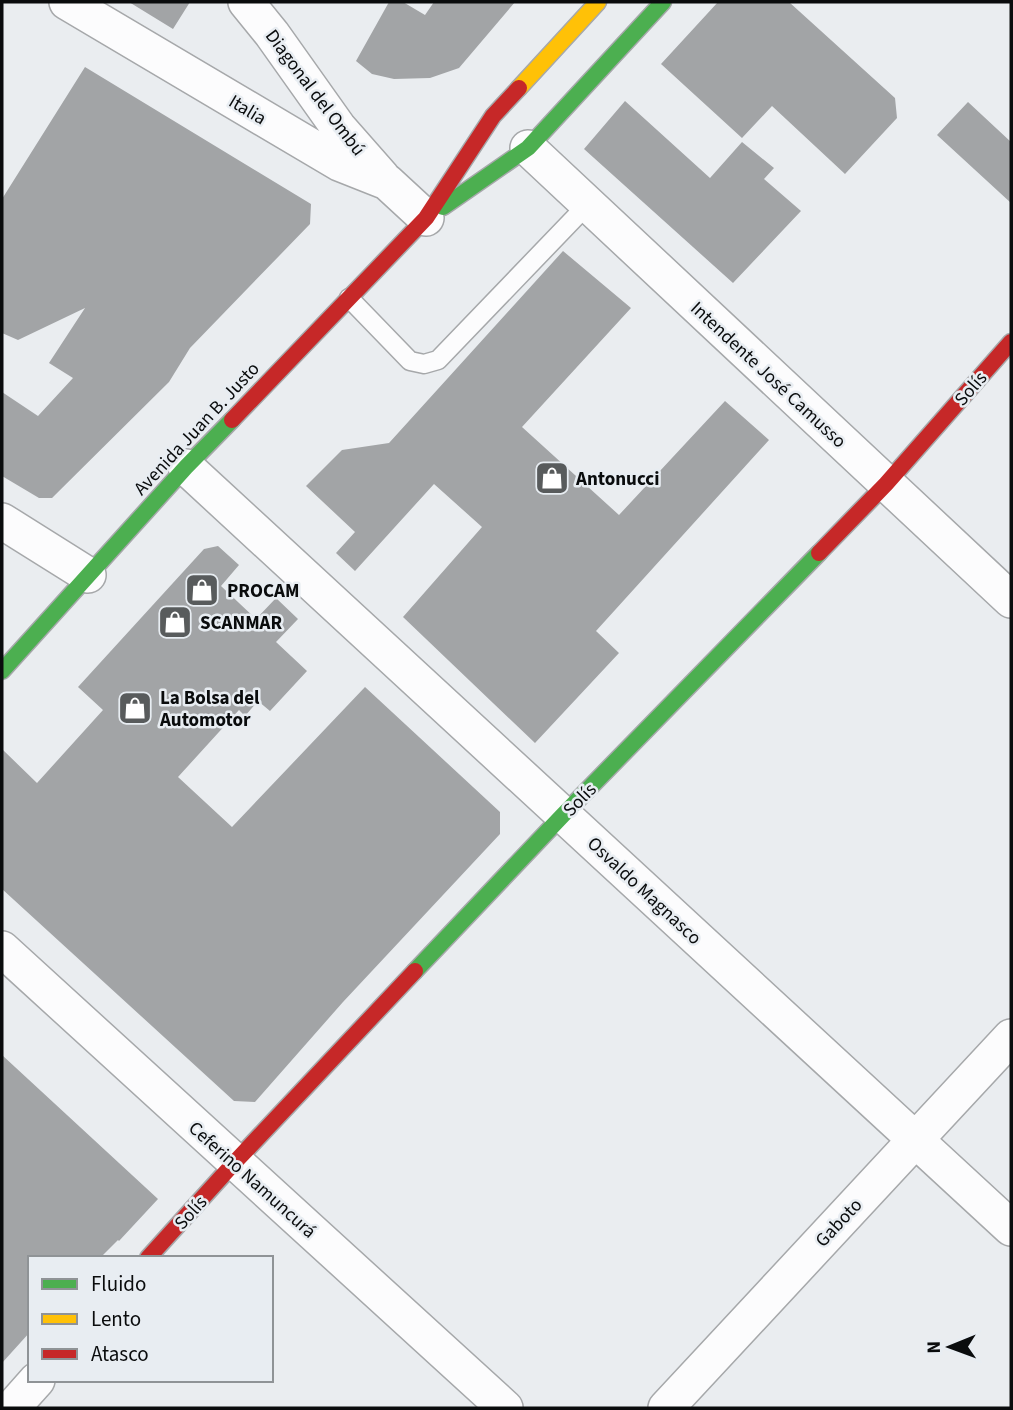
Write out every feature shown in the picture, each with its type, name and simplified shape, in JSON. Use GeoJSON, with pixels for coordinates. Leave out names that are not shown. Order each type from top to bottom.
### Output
{"type":"FeatureCollection","features":[{"type":"Feature","properties":{"kind":"street","name":"Italia"},"geometry":{"type":"LineString","coordinates":[[68,2],[339,163],[387,182],[426,218]]}},
{"type":"Feature","properties":{"kind":"street","name":"Diagonal del Ombú"},"geometry":{"type":"LineString","coordinates":[[246,2],[338,127],[387,182]]}},
{"type":"Feature","properties":{"kind":"street","name":"Avenida Juan B. Justo"},"geometry":{"type":"LineString","coordinates":[[2,671],[186,467],[426,218],[493,116],[598,2]]}},
{"type":"Feature","properties":{"kind":"street","name":"Avenida Juan B. Justo"},"geometry":{"type":"LineString","coordinates":[[426,218],[528,148],[663,2]]}},
{"type":"Feature","properties":{"kind":"street","name":"Intendente José Camusso"},"geometry":{"type":"LineString","coordinates":[[528,148],[1011,600]]}},
{"type":"Feature","properties":{"kind":"street","name":"Solís"},"geometry":{"type":"LineString","coordinates":[[150,1256],[235,1162],[563,815],[886,484],[1011,342]]}},
{"type":"Feature","properties":{"kind":"street","name":"Osvaldo Magnasco"},"geometry":{"type":"LineString","coordinates":[[186,467],[1011,1228]]}},
{"type":"Feature","properties":{"kind":"street"},"geometry":{"type":"LineString","coordinates":[[2,521],[88,575]]}},
{"type":"Feature","properties":{"kind":"street","name":"Ceferino Namuncurá"},"geometry":{"type":"LineString","coordinates":[[2,949],[505,1408]]}},
{"type":"Feature","properties":{"kind":"street","name":"Gaboto"},"geometry":{"type":"LineString","coordinates":[[666,1408],[1011,1037]]}},
{"type":"Feature","properties":{"kind":"street"},"geometry":{"type":"LineString","coordinates":[[12,1408],[35,1382]]}},
{"type":"Feature","properties":{"kind":"lane"},"geometry":{"type":"LineString","coordinates":[[349,298],[410,361],[424,364],[438,360],[588,204]]}},
{"type":"Feature","properties":{"kind":"building"},"geometry":{"type":"Polygon","coordinates":[[[129,2],[190,2],[173,29],[129,2]]]}},
{"type":"Feature","properties":{"kind":"building"},"geometry":{"type":"Polygon","coordinates":[[[389,2],[403,2],[425,15],[434,2],[515,2],[459,68],[430,78],[394,79],[372,74],[356,61],[389,2]]]}},
{"type":"Feature","properties":{"kind":"building"},"geometry":{"type":"Polygon","coordinates":[[[718,2],[789,2],[895,98],[897,118],[845,174],[772,106],[742,138],[661,64],[718,2]]]}},
{"type":"Feature","properties":{"kind":"building"},"geometry":{"type":"Polygon","coordinates":[[[85,67],[311,204],[310,224],[190,348],[169,382],[52,498],[39,498],[2,476],[2,392],[38,416],[73,378],[49,363],[85,308],[18,340],[2,333],[2,199],[85,67]]]}},
{"type":"Feature","properties":{"kind":"building"},"geometry":{"type":"Polygon","coordinates":[[[625,101],[710,178],[742,142],[774,168],[764,179],[801,211],[733,283],[584,149],[625,101]]]}},
{"type":"Feature","properties":{"kind":"building"},"geometry":{"type":"Polygon","coordinates":[[[968,102],[1011,142],[1011,203],[937,135],[968,102]]]}},
{"type":"Feature","properties":{"kind":"building"},"geometry":{"type":"Polygon","coordinates":[[[563,251],[631,308],[522,427],[619,515],[725,401],[769,440],[596,631],[619,653],[535,743],[403,617],[482,527],[434,484],[355,571],[336,553],[355,532],[306,486],[342,450],[389,443],[563,251]]]}},
{"type":"Feature","properties":{"kind":"building"},"geometry":{"type":"Polygon","coordinates":[[[218,546],[239,565],[221,586],[256,619],[276,598],[298,619],[276,642],[307,671],[270,711],[258,701],[245,716],[239,710],[178,777],[232,827],[365,687],[500,812],[500,834],[343,1002],[255,1102],[234,1101],[2,889],[2,749],[37,783],[103,710],[78,687],[204,549],[218,546]]]}},
{"type":"Feature","properties":{"kind":"building"},"geometry":{"type":"Polygon","coordinates":[[[2,1055],[158,1199],[102,1256],[28,1256],[28,1334],[2,1363],[2,1055]]]}},
{"type":"Feature","properties":{"kind":"traffic: fast"},"geometry":{"type":"LineString","coordinates":[[443,207],[528,148],[663,2]]}},
{"type":"Feature","properties":{"kind":"traffic: fast"},"geometry":{"type":"LineString","coordinates":[[2,671],[186,467],[232,420]]}},
{"type":"Feature","properties":{"kind":"traffic: fast"},"geometry":{"type":"LineString","coordinates":[[415,971],[819,553]]}},
{"type":"Feature","properties":{"kind":"traffic: slow"},"geometry":{"type":"LineString","coordinates":[[519,88],[598,2]]}},
{"type":"Feature","properties":{"kind":"traffic: jam"},"geometry":{"type":"LineString","coordinates":[[232,420],[426,218],[493,116],[519,88]]}},
{"type":"Feature","properties":{"kind":"traffic: jam"},"geometry":{"type":"LineString","coordinates":[[819,553],[886,484],[1011,342]]}},
{"type":"Feature","properties":{"kind":"traffic: jam"},"geometry":{"type":"LineString","coordinates":[[150,1256],[415,971]]}},
{"type":"Feature","properties":{"kind":"place","name":"Antonucci"},"geometry":{"type":"Point","coordinates":[552,478]}},
{"type":"Feature","properties":{"kind":"place","name":"PROCAM"},"geometry":{"type":"Point","coordinates":[202,590]}},
{"type":"Feature","properties":{"kind":"place","name":"SCANMAR"},"geometry":{"type":"Point","coordinates":[175,622]}},
{"type":"Feature","properties":{"kind":"place","name":"La Bolsa del Automotor"},"geometry":{"type":"Point","coordinates":[135,708]}}]}
